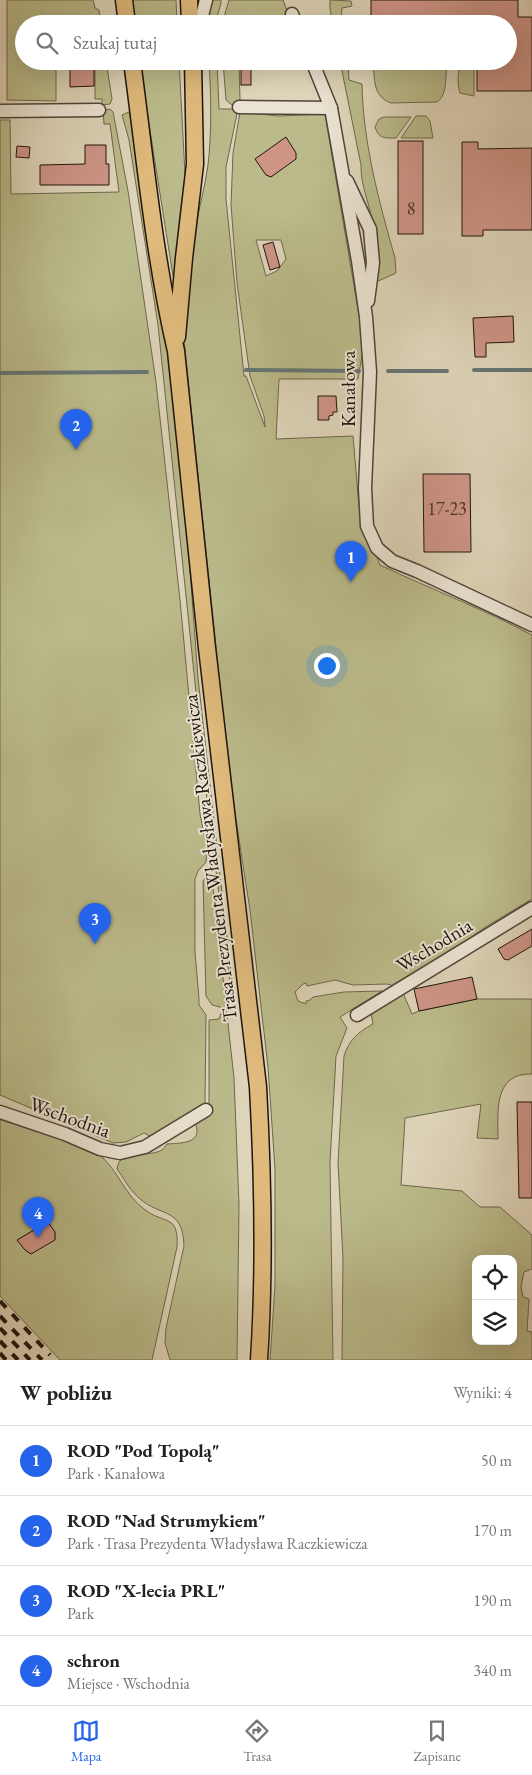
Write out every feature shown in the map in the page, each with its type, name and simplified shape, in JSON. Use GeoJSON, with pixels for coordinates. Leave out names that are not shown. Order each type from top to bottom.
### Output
{"type":"FeatureCollection","features":[{"type":"Feature","properties":{"kind":"main road"},"geometry":{"type":"LineString","coordinates":[[124,0],[126,15]]}},
{"type":"Feature","properties":{"kind":"main road"},"geometry":{"type":"LineString","coordinates":[[188,0],[189,15]]}},
{"type":"Feature","properties":{"kind":"main road","name":"Trasa Prezydenta Władysława Raczkiewicza"},"geometry":{"type":"LineString","coordinates":[[133,70],[157,249],[167,313],[176,351],[207,648],[258,1087],[264,1253],[259,1360]]}},
{"type":"Feature","properties":{"kind":"main road","name":"Trasa Prezydenta Władysława Raczkiewicza"},"geometry":{"type":"LineString","coordinates":[[176,351],[194,164],[193,70]]}},
{"type":"Feature","properties":{"kind":"street"},"geometry":{"type":"LineString","coordinates":[[202,15],[206,0]]}},
{"type":"Feature","properties":{"kind":"street","name":"Kanałowa"},"geometry":{"type":"LineString","coordinates":[[316,70],[331,108],[366,317],[370,372],[365,488],[367,526],[377,548],[392,561],[532,625]]}},
{"type":"Feature","properties":{"kind":"street"},"geometry":{"type":"LineString","coordinates":[[240,107],[331,108]]}},
{"type":"Feature","properties":{"kind":"street"},"geometry":{"type":"LineString","coordinates":[[0,111],[99,110]]}},
{"type":"Feature","properties":{"kind":"street"},"geometry":{"type":"LineString","coordinates":[[342,170],[370,229],[372,263],[366,317]]}},
{"type":"Feature","properties":{"kind":"street","name":"Wschodnia"},"geometry":{"type":"LineString","coordinates":[[356,1015],[532,908]]}},
{"type":"Feature","properties":{"kind":"street","name":"Wschodnia"},"geometry":{"type":"LineString","coordinates":[[0,1112],[64,1134],[100,1149],[120,1153],[145,1147],[206,1110]]}},
{"type":"Feature","properties":{"kind":"green space"},"geometry":{"type":"Polygon","coordinates":[[[7,0],[93,0],[100,15],[15,15],[15,70],[56,70],[56,101],[7,100],[7,0]]]}},
{"type":"Feature","properties":{"kind":"green space"},"geometry":{"type":"Polygon","coordinates":[[[130,0],[176,0],[177,15],[132,15],[130,0]]]}},
{"type":"Feature","properties":{"kind":"green space"},"geometry":{"type":"Polygon","coordinates":[[[211,0],[221,0],[218,15],[208,15],[211,0]]]}},
{"type":"Feature","properties":{"kind":"green space"},"geometry":{"type":"Polygon","coordinates":[[[229,0],[283,0],[289,15],[225,15],[229,0]]]}},
{"type":"Feature","properties":{"kind":"green space"},"geometry":{"type":"Polygon","coordinates":[[[330,0],[351,1],[352,6],[342,8],[342,15],[331,15],[330,0]]]}},
{"type":"Feature","properties":{"kind":"green space"},"geometry":{"type":"Polygon","coordinates":[[[95,70],[107,70],[112,99],[110,104],[102,105],[102,99],[95,99],[95,70]]]}},
{"type":"Feature","properties":{"kind":"green space"},"geometry":{"type":"Polygon","coordinates":[[[140,70],[179,70],[186,193],[174,282],[140,70]]]}},
{"type":"Feature","properties":{"kind":"green space"},"geometry":{"type":"Polygon","coordinates":[[[209,70],[217,70],[219,109],[238,109],[226,167],[226,199],[244,376],[246,376],[265,427],[264,416],[250,376],[237,283],[231,205],[233,153],[240,112],[279,116],[325,114],[364,345],[358,379],[279,379],[276,439],[353,436],[359,507],[380,565],[495,616],[532,635],[532,899],[484,928],[448,954],[394,986],[387,984],[353,985],[335,980],[307,986],[306,983],[295,992],[298,1001],[306,1004],[306,1001],[313,997],[344,992],[382,991],[340,1017],[347,1028],[336,1056],[330,1162],[333,1360],[270,1360],[275,1286],[275,1169],[268,1067],[250,910],[230,781],[184,340],[191,260],[196,224],[207,174],[211,113],[209,70]],[[256,240],[266,276],[277,271],[286,259],[281,240],[256,240]]]}},
{"type":"Feature","properties":{"kind":"green space"},"geometry":{"type":"Polygon","coordinates":[[[224,70],[239,70],[239,104],[232,105],[226,100],[224,70]]]}},
{"type":"Feature","properties":{"kind":"green space"},"geometry":{"type":"Polygon","coordinates":[[[342,70],[348,70],[349,80],[362,84],[365,128],[369,150],[378,194],[395,258],[396,273],[376,282],[376,255],[373,229],[342,70]]]}},
{"type":"Feature","properties":{"kind":"green space"},"geometry":{"type":"Polygon","coordinates":[[[374,70],[447,70],[445,89],[437,102],[391,103],[380,96],[374,70]]]}},
{"type":"Feature","properties":{"kind":"green space"},"geometry":{"type":"Polygon","coordinates":[[[460,70],[474,70],[474,96],[460,93],[458,77],[460,70]]]}},
{"type":"Feature","properties":{"kind":"green space"},"geometry":{"type":"Polygon","coordinates":[[[110,109],[113,112],[128,191],[156,382],[180,600],[200,814],[207,849],[206,862],[198,871],[195,879],[195,952],[199,1005],[206,1015],[205,1104],[152,1137],[144,1133],[126,1142],[113,1143],[0,1095],[0,120],[10,120],[11,194],[119,192],[110,124],[104,124],[103,110],[110,109]]]}},
{"type":"Feature","properties":{"kind":"green space"},"geometry":{"type":"Polygon","coordinates":[[[129,112],[133,127],[167,348],[184,489],[198,678],[234,999],[232,999],[207,799],[158,325],[129,140],[122,115],[129,112]]]}},
{"type":"Feature","properties":{"kind":"green space"},"geometry":{"type":"Polygon","coordinates":[[[416,116],[426,116],[430,121],[433,138],[401,138],[416,116]]]}},
{"type":"Feature","properties":{"kind":"green space"},"geometry":{"type":"Polygon","coordinates":[[[384,117],[411,117],[396,138],[385,138],[380,136],[375,127],[379,119],[384,117]]]}},
{"type":"Feature","properties":{"kind":"green space"},"geometry":{"type":"Polygon","coordinates":[[[208,877],[212,879],[234,1078],[239,1205],[237,1360],[170,1360],[165,1343],[166,1328],[184,1246],[183,1233],[174,1218],[143,1202],[117,1169],[119,1162],[123,1158],[156,1152],[163,1150],[167,1144],[191,1140],[197,1133],[194,1120],[209,1112],[209,1020],[219,1019],[222,1011],[220,1007],[212,1005],[206,996],[203,881],[208,877]]]}},
{"type":"Feature","properties":{"kind":"green space"},"geometry":{"type":"Polygon","coordinates":[[[403,993],[412,1014],[477,999],[532,999],[532,1074],[519,1075],[510,1080],[504,1087],[498,1106],[498,1139],[477,1138],[481,1104],[405,1118],[401,1185],[462,1191],[480,1207],[500,1207],[532,1235],[532,1269],[524,1272],[521,1287],[523,1297],[529,1299],[527,1331],[532,1332],[532,1360],[342,1360],[343,1258],[338,1163],[344,1056],[355,1037],[373,1024],[371,1013],[403,993]]]}},
{"type":"Feature","properties":{"kind":"green space"},"geometry":{"type":"Polygon","coordinates":[[[0,1118],[69,1139],[94,1151],[114,1170],[138,1204],[151,1214],[169,1221],[175,1229],[177,1247],[152,1360],[60,1360],[0,1296],[0,1118]],[[47,1222],[17,1240],[31,1254],[55,1239],[55,1232],[47,1222]]]}},
{"type":"Feature","properties":{"kind":"building"},"geometry":{"type":"Polygon","coordinates":[[[371,0],[518,0],[518,17],[532,17],[532,91],[477,91],[477,70],[517,70],[517,15],[371,15],[371,0]]]}},
{"type":"Feature","properties":{"kind":"building"},"geometry":{"type":"Polygon","coordinates":[[[70,70],[94,70],[94,86],[70,87],[70,70]]]}},
{"type":"Feature","properties":{"kind":"building"},"geometry":{"type":"Polygon","coordinates":[[[241,70],[251,70],[251,85],[241,85],[241,70]]]}},
{"type":"Feature","properties":{"kind":"building"},"geometry":{"type":"Polygon","coordinates":[[[286,137],[296,153],[296,159],[271,177],[266,175],[255,159],[286,137]]]}},
{"type":"Feature","properties":{"kind":"building"},"geometry":{"type":"Polygon","coordinates":[[[398,141],[423,141],[423,234],[398,234],[398,141]]]}},
{"type":"Feature","properties":{"kind":"building"},"geometry":{"type":"Polygon","coordinates":[[[462,142],[478,142],[478,149],[532,148],[532,230],[483,230],[483,236],[462,236],[462,142]]]}},
{"type":"Feature","properties":{"kind":"building"},"geometry":{"type":"Polygon","coordinates":[[[85,145],[106,145],[106,164],[109,164],[109,185],[40,185],[40,165],[85,164],[85,145]]]}},
{"type":"Feature","properties":{"kind":"building"},"geometry":{"type":"Polygon","coordinates":[[[17,146],[30,147],[29,158],[16,157],[17,146]]]}},
{"type":"Feature","properties":{"kind":"building"},"geometry":{"type":"Polygon","coordinates":[[[273,242],[280,267],[270,270],[263,245],[273,242]]]}},
{"type":"Feature","properties":{"kind":"building"},"geometry":{"type":"Polygon","coordinates":[[[513,316],[514,342],[486,343],[486,357],[475,357],[473,318],[513,316]]]}},
{"type":"Feature","properties":{"kind":"building"},"geometry":{"type":"Polygon","coordinates":[[[318,396],[336,396],[337,412],[333,412],[333,415],[329,416],[329,420],[318,420],[318,396]]]}},
{"type":"Feature","properties":{"kind":"building"},"geometry":{"type":"Polygon","coordinates":[[[423,474],[470,474],[471,552],[424,552],[423,474]]]}},
{"type":"Feature","properties":{"kind":"building"},"geometry":{"type":"Polygon","coordinates":[[[532,929],[532,946],[508,960],[504,959],[498,949],[532,929]]]}},
{"type":"Feature","properties":{"kind":"building"},"geometry":{"type":"Polygon","coordinates":[[[472,977],[477,999],[419,1011],[414,989],[472,977]]]}},
{"type":"Feature","properties":{"kind":"building"},"geometry":{"type":"Polygon","coordinates":[[[517,1102],[532,1102],[532,1198],[519,1198],[517,1102]]]}},
{"type":"Feature","properties":{"kind":"building"},"geometry":{"type":"Polygon","coordinates":[[[48,1222],[55,1232],[55,1240],[31,1254],[25,1250],[17,1240],[48,1222]]]}},
{"type":"Feature","properties":{"kind":"waterway"},"geometry":{"type":"LineString","coordinates":[[246,370],[359,371]]}},
{"type":"Feature","properties":{"kind":"waterway"},"geometry":{"type":"LineString","coordinates":[[474,370],[532,370]]}},
{"type":"Feature","properties":{"kind":"waterway"},"geometry":{"type":"LineString","coordinates":[[388,371],[447,371]]}},
{"type":"Feature","properties":{"kind":"waterway"},"geometry":{"type":"LineString","coordinates":[[0,373],[147,372]]}},
{"type":"Feature","properties":{"kind":"railway"},"geometry":{"type":"LineString","coordinates":[[0,1301],[50,1355]]}},
{"type":"Feature","properties":{"kind":"railway"},"geometry":{"type":"LineString","coordinates":[[0,1316],[42,1360]]}},
{"type":"Feature","properties":{"kind":"railway"},"geometry":{"type":"LineString","coordinates":[[0,1328],[30,1360]]}},
{"type":"Feature","properties":{"kind":"railway"},"geometry":{"type":"LineString","coordinates":[[0,1341],[18,1360]]}},
{"type":"Feature","properties":{"kind":"railway"},"geometry":{"type":"LineString","coordinates":[[0,1353],[6,1360]]}},
{"type":"Feature","properties":{"kind":"place","name":"ROD \"Nad Strumykiem\""},"geometry":{"type":"Point","coordinates":[76,450]}},
{"type":"Feature","properties":{"kind":"place","name":"ROD \"Pod Topolą\""},"geometry":{"type":"Point","coordinates":[351,582]}},
{"type":"Feature","properties":{"kind":"place","name":"ROD \"X-lecia PRL\""},"geometry":{"type":"Point","coordinates":[95,944]}},
{"type":"Feature","properties":{"kind":"place","name":"schron"},"geometry":{"type":"Point","coordinates":[38,1238]}}]}
